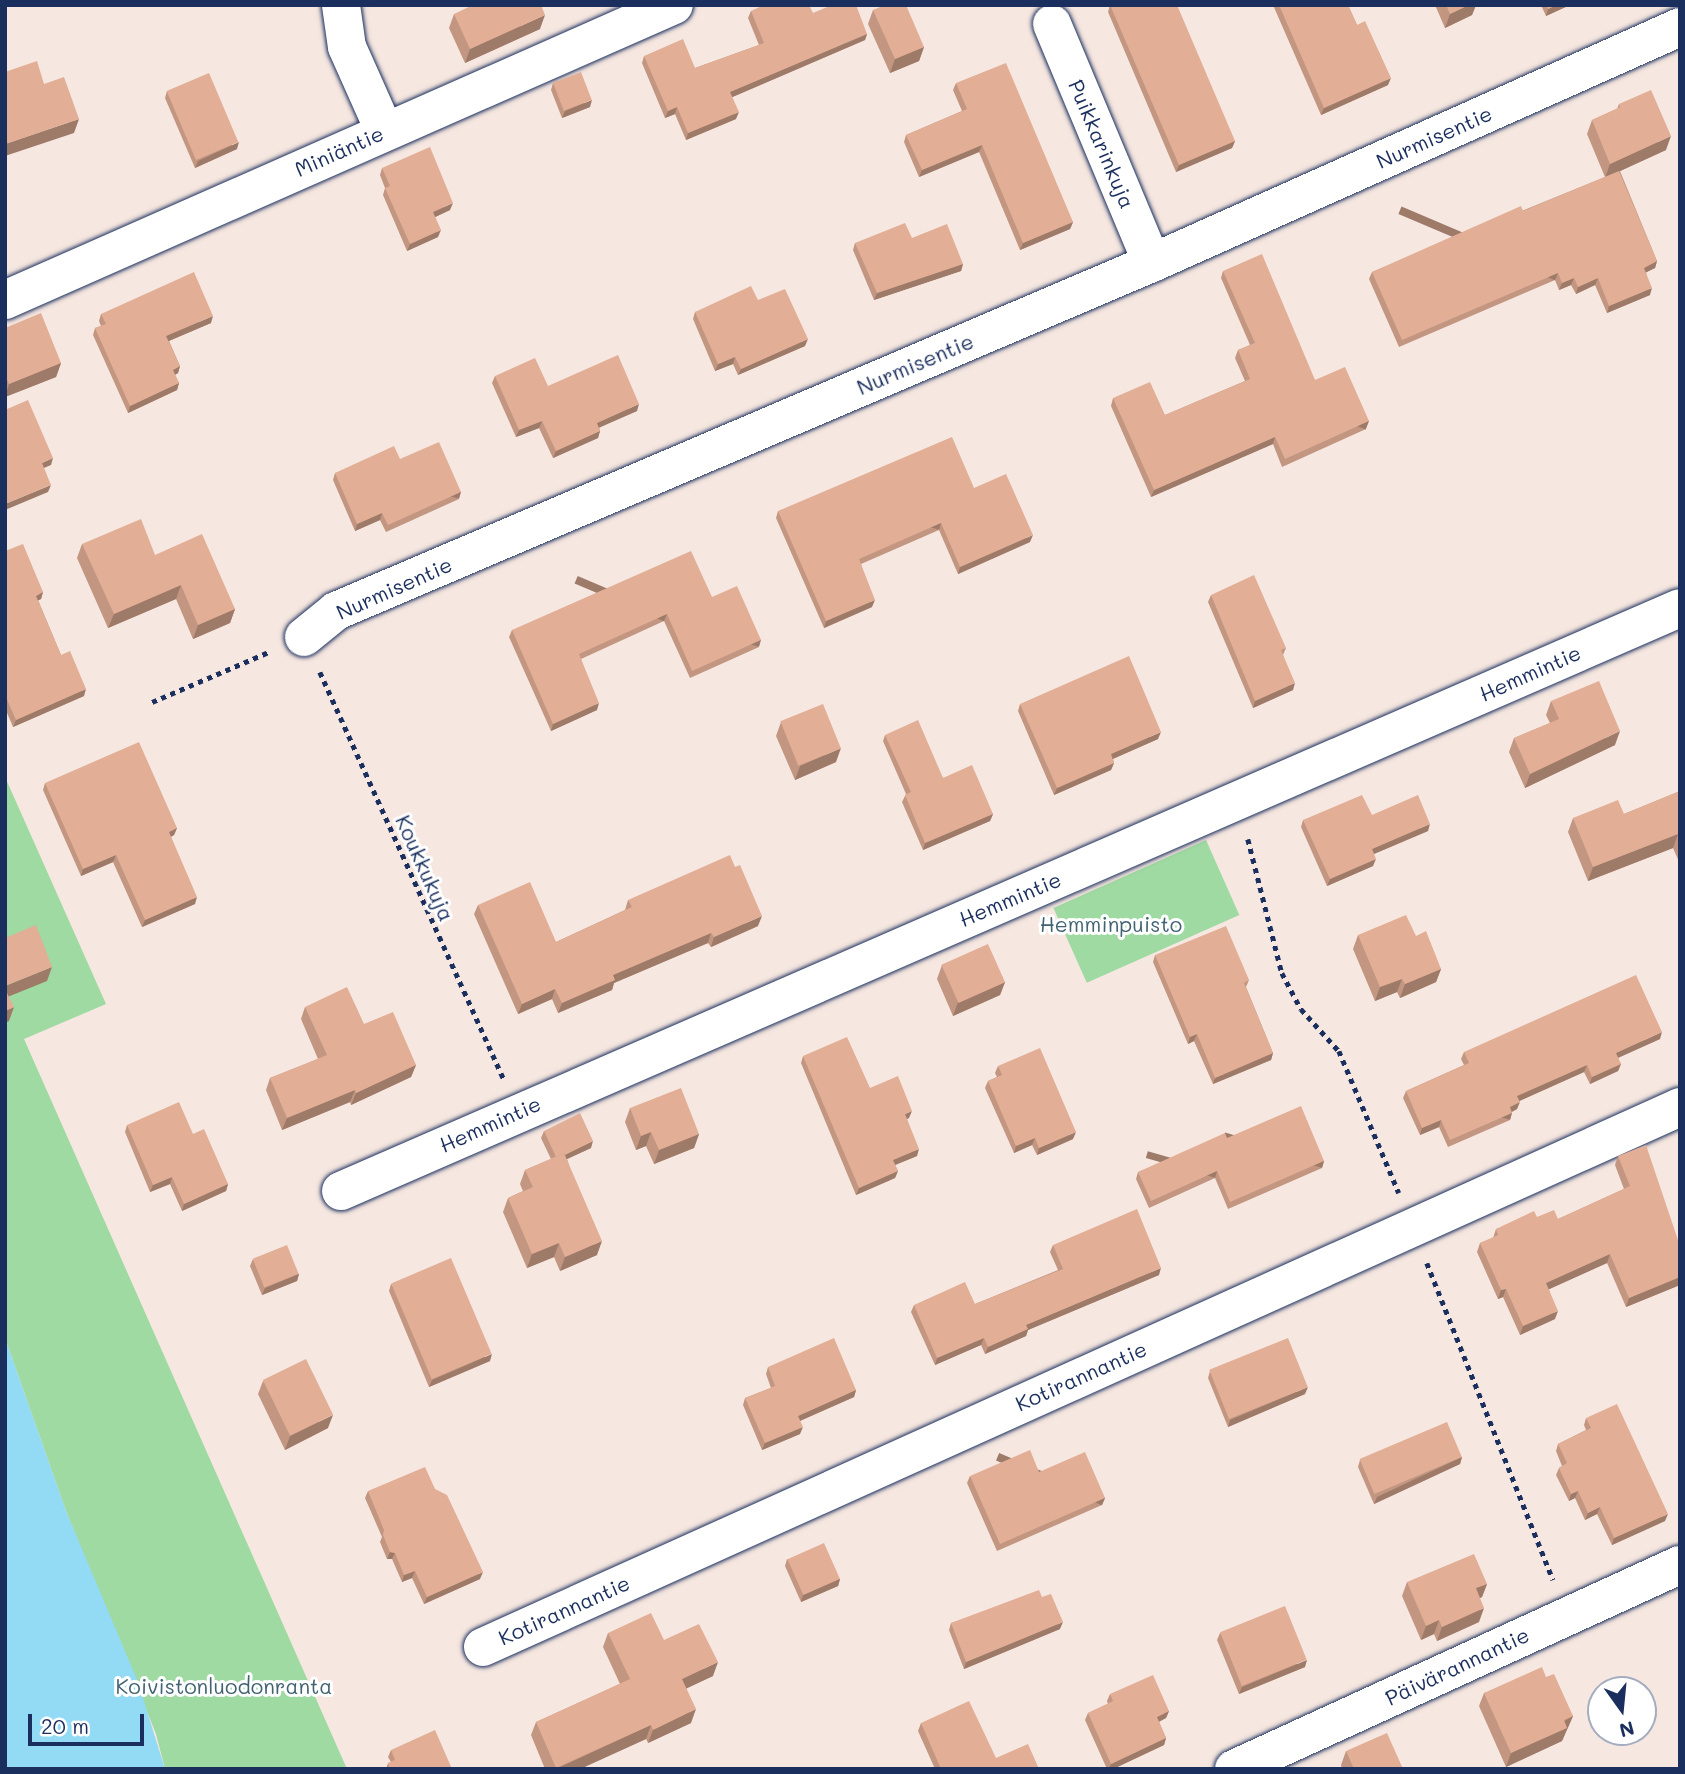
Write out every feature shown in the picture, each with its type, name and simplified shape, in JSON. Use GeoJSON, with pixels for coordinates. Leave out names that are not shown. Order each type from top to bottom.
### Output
{"type":"FeatureCollection","features":[{"type":"Feature","properties":{"kind":"street"},"geometry":{"type":"LineString","coordinates":[[341,5],[346,47],[384,131]]}},
{"type":"Feature","properties":{"kind":"street","name":"Miniäntie"},"geometry":{"type":"LineString","coordinates":[[5,300],[674,5]]}},
{"type":"Feature","properties":{"kind":"street","name":"Puikkarinkuja"},"geometry":{"type":"LineString","coordinates":[[1052,24],[1152,263]]}},
{"type":"Feature","properties":{"kind":"street","name":"Nurmisentie"},"geometry":{"type":"LineString","coordinates":[[304,637],[336,611],[1152,263],[1680,27]]}},
{"type":"Feature","properties":{"kind":"street","name":"Hemmintie"},"geometry":{"type":"LineString","coordinates":[[341,1191],[1680,608]]}},
{"type":"Feature","properties":{"kind":"street","name":"Kotirannantie"},"geometry":{"type":"LineString","coordinates":[[483,1647],[1680,1107]]}},
{"type":"Feature","properties":{"kind":"street","name":"Päivärannantie"},"geometry":{"type":"LineString","coordinates":[[1234,1769],[1680,1565]]}},
{"type":"Feature","properties":{"kind":"path"},"geometry":{"type":"LineString","coordinates":[[152,702],[304,637]]}},
{"type":"Feature","properties":{"kind":"path","name":"Koukkukuja"},"geometry":{"type":"LineString","coordinates":[[304,637],[518,1112]]}},
{"type":"Feature","properties":{"kind":"green space","name":"Koivistonluodonranta"},"geometry":{"type":"Polygon","coordinates":[[[5,777],[106,1004],[24,1039],[347,1769],[165,1769],[156,1734],[66,1511],[5,1338],[5,777]]]}},
{"type":"Feature","properties":{"kind":"green space","name":"Hemminpuisto"},"geometry":{"type":"Polygon","coordinates":[[[1206,840],[1239,915],[1087,983],[1053,908],[1206,840]]]}},
{"type":"Feature","properties":{"kind":"water"},"geometry":{"type":"Polygon","coordinates":[[[5,1338],[66,1511],[138,1682],[165,1769],[5,1769],[5,1338]]]}},
{"type":"Feature","properties":{"kind":"building"},"geometry":{"type":"Polygon","coordinates":[[[473,5],[541,5],[545,15],[470,49],[454,14],[473,5]]]}},
{"type":"Feature","properties":{"kind":"building"},"geometry":{"type":"Polygon","coordinates":[[[764,5],[809,5],[813,13],[832,5],[856,5],[867,34],[730,92],[739,112],[688,133],[677,107],[668,111],[644,56],[683,39],[695,68],[764,43],[751,11],[764,5]]]}},
{"type":"Feature","properties":{"kind":"building"},"geometry":{"type":"Polygon","coordinates":[[[885,5],[906,5],[924,47],[895,59],[873,10],[885,5]]]}},
{"type":"Feature","properties":{"kind":"building"},"geometry":{"type":"Polygon","coordinates":[[[1110,5],[1177,5],[1235,141],[1179,165],[1110,5]]]}},
{"type":"Feature","properties":{"kind":"building"},"geometry":{"type":"Polygon","coordinates":[[[1279,5],[1348,5],[1357,25],[1365,21],[1391,78],[1324,108],[1279,5]]]}},
{"type":"Feature","properties":{"kind":"building"},"geometry":{"type":"Polygon","coordinates":[[[1446,5],[1469,5],[1450,14],[1446,5]]]}},
{"type":"Feature","properties":{"kind":"building"},"geometry":{"type":"Polygon","coordinates":[[[37,61],[44,84],[64,77],[79,119],[5,144],[5,72],[37,61]]]}},
{"type":"Feature","properties":{"kind":"building"},"geometry":{"type":"Polygon","coordinates":[[[1006,63],[1073,222],[1023,243],[982,145],[922,170],[906,135],[967,109],[956,83],[1006,63]]]}},
{"type":"Feature","properties":{"kind":"building"},"geometry":{"type":"Polygon","coordinates":[[[581,72],[592,100],[564,111],[553,83],[581,72]]]}},
{"type":"Feature","properties":{"kind":"building"},"geometry":{"type":"Polygon","coordinates":[[[209,73],[238,142],[196,160],[167,91],[209,73]]]}},
{"type":"Feature","properties":{"kind":"building"},"geometry":{"type":"Polygon","coordinates":[[[1651,90],[1671,136],[1610,164],[1592,120],[1651,90]]]}},
{"type":"Feature","properties":{"kind":"building"},"geometry":{"type":"Polygon","coordinates":[[[430,147],[453,203],[433,212],[441,230],[410,244],[385,188],[390,186],[382,168],[430,147]]]}},
{"type":"Feature","properties":{"kind":"building"},"geometry":{"type":"Polygon","coordinates":[[[1619,171],[1657,261],[1644,268],[1652,288],[1609,306],[1598,278],[1578,287],[1574,278],[1562,283],[1558,273],[1402,340],[1372,272],[1521,206],[1523,211],[1619,171]]]}},
{"type":"Feature","properties":{"kind":"building"},"geometry":{"type":"Polygon","coordinates":[[[905,223],[912,238],[947,224],[963,264],[877,293],[855,243],[905,223]]]}},
{"type":"Feature","properties":{"kind":"building"},"geometry":{"type":"Polygon","coordinates":[[[1262,254],[1315,380],[1345,367],[1369,421],[1285,459],[1275,437],[1154,490],[1113,398],[1150,382],[1165,415],[1250,379],[1238,350],[1255,343],[1223,271],[1262,254]]]}},
{"type":"Feature","properties":{"kind":"building"},"geometry":{"type":"Polygon","coordinates":[[[194,272],[213,316],[166,336],[180,366],[173,370],[179,383],[130,406],[95,328],[106,324],[101,314],[194,272]]]}},
{"type":"Feature","properties":{"kind":"building"},"geometry":{"type":"Polygon","coordinates":[[[751,286],[758,300],[785,289],[808,339],[741,369],[735,357],[718,364],[695,312],[751,286]]]}},
{"type":"Feature","properties":{"kind":"building"},"geometry":{"type":"Polygon","coordinates":[[[41,313],[61,363],[9,384],[5,375],[5,328],[41,313]]]}},
{"type":"Feature","properties":{"kind":"building"},"geometry":{"type":"Polygon","coordinates":[[[618,355],[639,404],[597,423],[600,431],[556,451],[542,421],[519,430],[495,376],[535,358],[548,386],[618,355]]]}},
{"type":"Feature","properties":{"kind":"building"},"geometry":{"type":"Polygon","coordinates":[[[28,400],[53,458],[42,463],[51,485],[5,504],[5,410],[28,400]]]}},
{"type":"Feature","properties":{"kind":"building"},"geometry":{"type":"Polygon","coordinates":[[[952,437],[974,488],[1006,474],[1033,535],[960,567],[941,523],[859,559],[875,600],[826,621],[778,511],[952,437]]]}},
{"type":"Feature","properties":{"kind":"building"},"geometry":{"type":"Polygon","coordinates":[[[439,442],[461,492],[388,525],[382,513],[357,524],[335,473],[394,446],[400,459],[439,442]]]}},
{"type":"Feature","properties":{"kind":"building"},"geometry":{"type":"Polygon","coordinates":[[[141,519],[155,555],[202,534],[235,609],[198,625],[181,585],[114,614],[82,544],[141,519]]]}},
{"type":"Feature","properties":{"kind":"building"},"geometry":{"type":"Polygon","coordinates":[[[23,544],[43,592],[36,596],[61,655],[70,651],[86,689],[16,720],[5,695],[5,551],[23,544]]]}},
{"type":"Feature","properties":{"kind":"building"},"geometry":{"type":"Polygon","coordinates":[[[691,551],[712,597],[737,586],[761,640],[692,671],[667,614],[579,654],[599,703],[553,724],[512,630],[691,551]]]}},
{"type":"Feature","properties":{"kind":"building"},"geometry":{"type":"Polygon","coordinates":[[[1254,575],[1286,648],[1281,650],[1295,683],[1255,701],[1211,595],[1254,575]]]}},
{"type":"Feature","properties":{"kind":"building"},"geometry":{"type":"Polygon","coordinates":[[[1129,656],[1161,732],[1111,754],[1114,763],[1057,788],[1020,704],[1129,656]]]}},
{"type":"Feature","properties":{"kind":"building"},"geometry":{"type":"Polygon","coordinates":[[[1599,681],[1620,731],[1530,774],[1514,738],[1559,719],[1551,701],[1599,681]]]}},
{"type":"Feature","properties":{"kind":"building"},"geometry":{"type":"Polygon","coordinates":[[[823,704],[841,749],[798,766],[780,721],[823,704]]]}},
{"type":"Feature","properties":{"kind":"building"},"geometry":{"type":"Polygon","coordinates":[[[918,720],[943,778],[972,765],[993,814],[925,843],[905,795],[911,792],[885,735],[918,720]]]}},
{"type":"Feature","properties":{"kind":"building"},"geometry":{"type":"Polygon","coordinates":[[[139,742],[177,828],[169,832],[197,897],[145,920],[116,855],[83,869],[45,783],[139,742]]]}},
{"type":"Feature","properties":{"kind":"building"},"geometry":{"type":"Polygon","coordinates":[[[1680,791],[1680,837],[1678,834],[1593,867],[1573,818],[1618,800],[1624,814],[1680,791]]]}},
{"type":"Feature","properties":{"kind":"building"},"geometry":{"type":"Polygon","coordinates":[[[1362,795],[1372,815],[1418,795],[1430,824],[1372,849],[1376,859],[1330,879],[1303,820],[1362,795]]]}},
{"type":"Feature","properties":{"kind":"building"},"geometry":{"type":"Polygon","coordinates":[[[730,855],[735,867],[740,865],[762,916],[714,937],[711,933],[613,975],[615,980],[562,1003],[555,989],[522,1004],[478,905],[530,882],[556,942],[632,907],[628,900],[730,855]]]}},
{"type":"Feature","properties":{"kind":"building"},"geometry":{"type":"Polygon","coordinates":[[[1406,915],[1416,936],[1426,931],[1441,969],[1405,984],[1402,979],[1380,987],[1358,935],[1406,915]]]}},
{"type":"Feature","properties":{"kind":"building"},"geometry":{"type":"Polygon","coordinates":[[[36,925],[52,967],[5,986],[5,938],[36,925]]]}},
{"type":"Feature","properties":{"kind":"building"},"geometry":{"type":"Polygon","coordinates":[[[1226,926],[1249,980],[1244,983],[1273,1053],[1215,1078],[1197,1034],[1190,1037],[1155,955],[1226,926]]]}},
{"type":"Feature","properties":{"kind":"building"},"geometry":{"type":"Polygon","coordinates":[[[988,944],[1005,982],[958,1003],[941,965],[988,944]]]}},
{"type":"Feature","properties":{"kind":"building"},"geometry":{"type":"Polygon","coordinates":[[[1636,975],[1662,1032],[1616,1053],[1621,1064],[1592,1077],[1587,1065],[1517,1096],[1520,1102],[1510,1107],[1512,1113],[1450,1140],[1441,1120],[1422,1128],[1406,1091],[1469,1063],[1464,1052],[1636,975]]]}},
{"type":"Feature","properties":{"kind":"building"},"geometry":{"type":"Polygon","coordinates":[[[347,987],[364,1024],[393,1012],[416,1065],[356,1093],[355,1090],[287,1118],[270,1078],[327,1055],[305,1007],[347,987]]]}},
{"type":"Feature","properties":{"kind":"building"},"geometry":{"type":"Polygon","coordinates":[[[5,989],[14,1007],[5,1011],[5,989]]]}},
{"type":"Feature","properties":{"kind":"building"},"geometry":{"type":"Polygon","coordinates":[[[847,1037],[870,1088],[898,1076],[912,1111],[905,1114],[919,1149],[893,1160],[898,1171],[859,1188],[803,1056],[847,1037]]]}},
{"type":"Feature","properties":{"kind":"building"},"geometry":{"type":"Polygon","coordinates":[[[1040,1048],[1076,1132],[1039,1148],[1035,1138],[1016,1146],[988,1081],[1002,1075],[998,1066],[1040,1048]]]}},
{"type":"Feature","properties":{"kind":"building"},"geometry":{"type":"Polygon","coordinates":[[[681,1088],[699,1134],[659,1150],[651,1132],[641,1136],[630,1108],[681,1088]]]}},
{"type":"Feature","properties":{"kind":"building"},"geometry":{"type":"Polygon","coordinates":[[[179,1102],[193,1134],[204,1129],[228,1184],[184,1204],[172,1177],[153,1185],[127,1125],[179,1102]]]}},
{"type":"Feature","properties":{"kind":"building"},"geometry":{"type":"Polygon","coordinates":[[[1301,1106],[1324,1161],[1230,1202],[1217,1171],[1151,1201],[1138,1172],[1225,1133],[1227,1138],[1301,1106]]]}},
{"type":"Feature","properties":{"kind":"building"},"geometry":{"type":"Polygon","coordinates":[[[580,1113],[593,1141],[556,1157],[544,1131],[580,1113]]]}},
{"type":"Feature","properties":{"kind":"building"},"geometry":{"type":"Polygon","coordinates":[[[1646,1145],[1680,1246],[1680,1277],[1629,1298],[1610,1254],[1546,1283],[1558,1311],[1523,1326],[1506,1289],[1501,1290],[1480,1243],[1498,1235],[1496,1229],[1534,1211],[1537,1217],[1554,1210],[1558,1219],[1630,1186],[1618,1156],[1646,1145]]]}},
{"type":"Feature","properties":{"kind":"building"},"geometry":{"type":"Polygon","coordinates":[[[564,1153],[602,1241],[565,1257],[559,1243],[532,1254],[508,1198],[533,1187],[525,1170],[564,1153]]]}},
{"type":"Feature","properties":{"kind":"building"},"geometry":{"type":"Polygon","coordinates":[[[1137,1209],[1161,1268],[1026,1325],[1028,1329],[988,1347],[984,1338],[937,1358],[914,1305],[965,1282],[975,1304],[1063,1269],[1053,1245],[1137,1209]]]}},
{"type":"Feature","properties":{"kind":"building"},"geometry":{"type":"Polygon","coordinates":[[[287,1245],[299,1274],[264,1288],[253,1259],[287,1245]]]}},
{"type":"Feature","properties":{"kind":"building"},"geometry":{"type":"Polygon","coordinates":[[[451,1258],[492,1354],[432,1379],[391,1283],[451,1258]]]}},
{"type":"Feature","properties":{"kind":"building"},"geometry":{"type":"Polygon","coordinates":[[[834,1338],[856,1390],[798,1416],[803,1427],[765,1443],[745,1398],[775,1386],[768,1367],[834,1338]]]}},
{"type":"Feature","properties":{"kind":"building"},"geometry":{"type":"Polygon","coordinates":[[[1288,1338],[1308,1387],[1229,1419],[1209,1370],[1288,1338]]]}},
{"type":"Feature","properties":{"kind":"building"},"geometry":{"type":"Polygon","coordinates":[[[306,1359],[333,1415],[290,1436],[263,1380],[306,1359]]]}},
{"type":"Feature","properties":{"kind":"building"},"geometry":{"type":"Polygon","coordinates":[[[1617,1404],[1668,1514],[1614,1538],[1600,1507],[1588,1513],[1578,1491],[1571,1494],[1559,1468],[1567,1463],[1558,1444],[1591,1428],[1586,1418],[1617,1404]]]}},
{"type":"Feature","properties":{"kind":"building"},"geometry":{"type":"Polygon","coordinates":[[[1447,1422],[1462,1457],[1374,1494],[1360,1459],[1447,1422]]]}},
{"type":"Feature","properties":{"kind":"building"},"geometry":{"type":"Polygon","coordinates":[[[1030,1450],[1039,1472],[1085,1452],[1105,1498],[1000,1544],[970,1476],[1030,1450]]]}},
{"type":"Feature","properties":{"kind":"building"},"geometry":{"type":"Polygon","coordinates":[[[425,1467],[435,1489],[447,1495],[483,1572],[427,1597],[415,1571],[404,1575],[395,1553],[390,1552],[368,1491],[425,1467]]]}},
{"type":"Feature","properties":{"kind":"building"},"geometry":{"type":"Polygon","coordinates":[[[824,1543],[840,1579],[803,1595],[787,1559],[824,1543]]]}},
{"type":"Feature","properties":{"kind":"building"},"geometry":{"type":"Polygon","coordinates":[[[1474,1554],[1487,1584],[1476,1588],[1484,1608],[1442,1627],[1439,1620],[1426,1626],[1407,1582],[1474,1554]]]}},
{"type":"Feature","properties":{"kind":"building"},"geometry":{"type":"Polygon","coordinates":[[[1039,1590],[1042,1597],[1051,1594],[1063,1622],[966,1662],[951,1623],[1039,1590]]]}},
{"type":"Feature","properties":{"kind":"building"},"geometry":{"type":"Polygon","coordinates":[[[1285,1606],[1307,1660],[1242,1686],[1220,1632],[1285,1606]]]}},
{"type":"Feature","properties":{"kind":"building"},"geometry":{"type":"Polygon","coordinates":[[[651,1613],[664,1640],[699,1624],[718,1662],[682,1679],[696,1709],[653,1730],[651,1725],[556,1768],[536,1722],[630,1679],[608,1633],[651,1613]]]}},
{"type":"Feature","properties":{"kind":"building"},"geometry":{"type":"Polygon","coordinates":[[[1542,1667],[1546,1677],[1554,1674],[1573,1716],[1564,1720],[1567,1728],[1511,1753],[1484,1693],[1542,1667]]]}},
{"type":"Feature","properties":{"kind":"building"},"geometry":{"type":"Polygon","coordinates":[[[1153,1675],[1169,1711],[1157,1717],[1166,1738],[1111,1764],[1088,1713],[1113,1701],[1110,1694],[1153,1675]]]}},
{"type":"Feature","properties":{"kind":"building"},"geometry":{"type":"Polygon","coordinates":[[[969,1701],[996,1758],[1028,1744],[1039,1769],[941,1769],[921,1723],[969,1701]]]}},
{"type":"Feature","properties":{"kind":"building"},"geometry":{"type":"Polygon","coordinates":[[[435,1730],[452,1769],[390,1769],[388,1763],[395,1760],[391,1750],[435,1730]]]}},
{"type":"Feature","properties":{"kind":"building"},"geometry":{"type":"Polygon","coordinates":[[[1387,1733],[1403,1769],[1354,1769],[1346,1751],[1387,1733]]]}}]}
